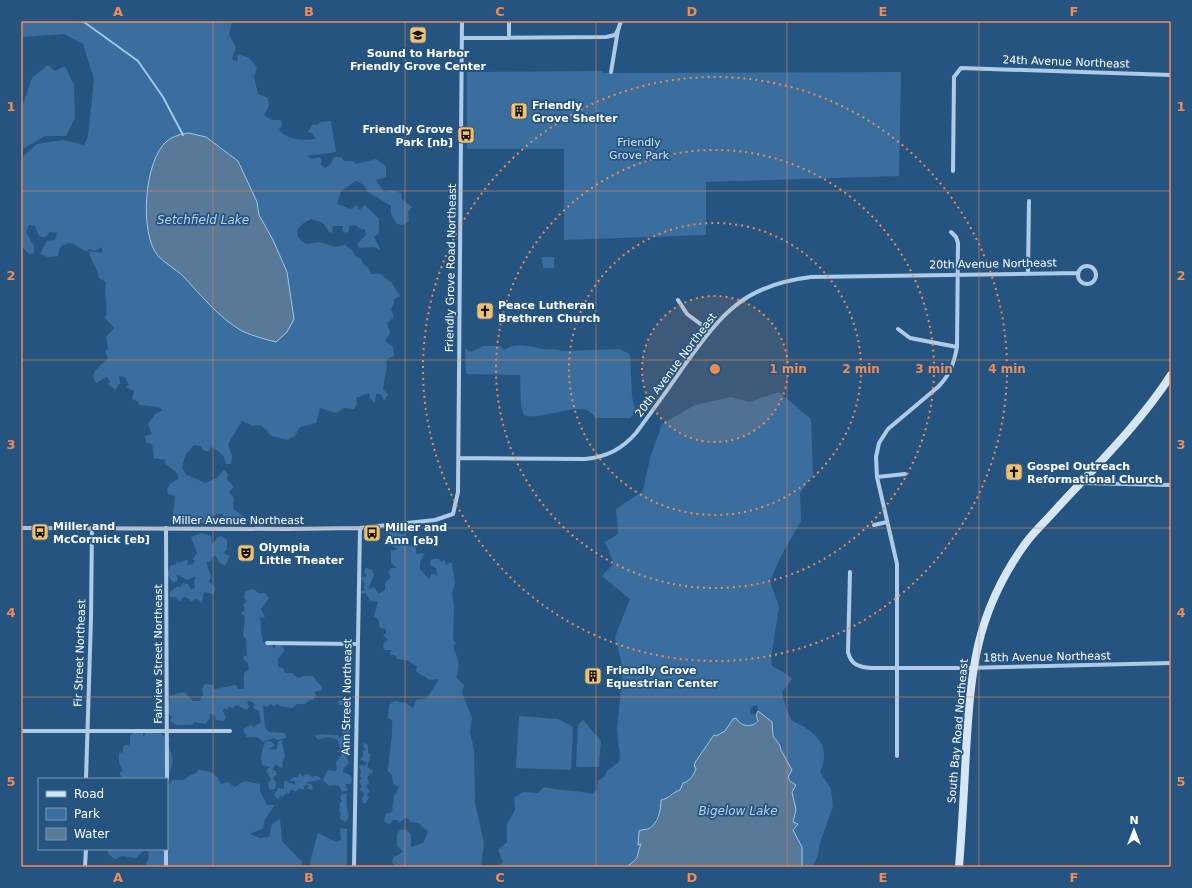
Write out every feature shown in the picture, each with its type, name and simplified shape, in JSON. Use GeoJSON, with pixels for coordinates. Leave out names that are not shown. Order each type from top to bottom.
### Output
{"type":"FeatureCollection","features":[{"type":"Feature","properties":{"kind":"street","name":"Friendly Grove Road Northeast"},"geometry":{"type":"LineString","coordinates":[[453,514],[458,492],[462,21]]}},
{"type":"Feature","properties":{"kind":"street"},"geometry":{"type":"LineString","coordinates":[[509,21],[509,38]]}},
{"type":"Feature","properties":{"kind":"street"},"geometry":{"type":"LineString","coordinates":[[611,72],[618,30],[621,21]]}},
{"type":"Feature","properties":{"kind":"street"},"geometry":{"type":"LineString","coordinates":[[462,38],[606,37],[615,35],[618,30]]}},
{"type":"Feature","properties":{"kind":"street","name":"24th Avenue Northeast"},"geometry":{"type":"LineString","coordinates":[[953,171],[954,77],[961,68],[1171,75]]}},
{"type":"Feature","properties":{"kind":"street"},"geometry":{"type":"LineString","coordinates":[[1028,272],[1030,201]]}},
{"type":"Feature","properties":{"kind":"street"},"geometry":{"type":"LineString","coordinates":[[897,756],[896,564],[877,477],[876,457],[883,435],[894,422],[944,380],[954,364],[957,347],[958,243],[956,236],[951,232]]}},
{"type":"Feature","properties":{"kind":"street","name":"20th Avenue Northeast"},"geometry":{"type":"LineString","coordinates":[[1088,266],[1093,269],[1095,277],[1092,282],[1084,284],[1078,278],[1078,273],[1082,268],[1088,266]]}},
{"type":"Feature","properties":{"kind":"street","name":"20th Avenue Northeast"},"geometry":{"type":"LineString","coordinates":[[458,458],[585,459],[613,453],[622,448],[636,433],[720,318],[743,299],[768,286],[791,279],[811,277],[1028,272],[1078,273]]}},
{"type":"Feature","properties":{"kind":"street"},"geometry":{"type":"LineString","coordinates":[[678,300],[687,314],[710,331]]}},
{"type":"Feature","properties":{"kind":"street"},"geometry":{"type":"LineString","coordinates":[[898,329],[910,338],[957,347]]}},
{"type":"Feature","properties":{"kind":"street","name":"South Bay Road Northeast"},"geometry":{"type":"LineString","coordinates":[[960,867],[973,668],[984,620],[1007,571],[1026,543],[1148,407],[1171,375]]}},
{"type":"Feature","properties":{"kind":"street"},"geometry":{"type":"LineString","coordinates":[[877,477],[905,474]]}},
{"type":"Feature","properties":{"kind":"street"},"geometry":{"type":"LineString","coordinates":[[1080,483],[1171,485]]}},
{"type":"Feature","properties":{"kind":"street","name":"Miller Avenue Northeast"},"geometry":{"type":"LineString","coordinates":[[21,528],[360,528],[435,520],[453,514]]}},
{"type":"Feature","properties":{"kind":"street"},"geometry":{"type":"LineString","coordinates":[[874,525],[887,522]]}},
{"type":"Feature","properties":{"kind":"street","name":"Fir Street Northeast"},"geometry":{"type":"LineString","coordinates":[[86,778],[92,528]]}},
{"type":"Feature","properties":{"kind":"street","name":"Fairview Street Northeast"},"geometry":{"type":"LineString","coordinates":[[166,528],[167,778]]}},
{"type":"Feature","properties":{"kind":"street","name":"Ann Street Northeast"},"geometry":{"type":"LineString","coordinates":[[354,867],[356,644],[360,590],[360,528]]}},
{"type":"Feature","properties":{"kind":"street","name":"18th Avenue Northeast"},"geometry":{"type":"LineString","coordinates":[[850,572],[849,658],[852,662],[863,667],[973,668],[1171,663]]}},
{"type":"Feature","properties":{"kind":"street"},"geometry":{"type":"LineString","coordinates":[[267,644],[356,644]]}},
{"type":"Feature","properties":{"kind":"street"},"geometry":{"type":"LineString","coordinates":[[21,730],[167,732],[230,731]]}},
{"type":"Feature","properties":{"kind":"street"},"geometry":{"type":"LineString","coordinates":[[86,850],[86,867]]}},
{"type":"Feature","properties":{"kind":"street"},"geometry":{"type":"LineString","coordinates":[[166,850],[166,867]]}},
{"type":"Feature","properties":{"kind":"green space"},"geometry":{"type":"Polygon","coordinates":[[[21,21],[232,21],[229,35],[236,47],[232,59],[237,62],[238,54],[249,58],[257,67],[254,77],[258,94],[268,98],[269,106],[264,115],[272,120],[281,120],[282,125],[279,130],[282,133],[291,137],[306,140],[315,139],[313,134],[308,132],[312,125],[317,125],[320,122],[331,121],[336,152],[307,156],[312,159],[320,157],[322,161],[320,164],[325,168],[330,165],[334,157],[341,157],[344,161],[353,161],[356,164],[376,159],[386,166],[386,177],[376,180],[384,192],[391,190],[401,193],[402,199],[412,207],[408,212],[409,221],[403,225],[397,224],[391,214],[391,206],[368,192],[364,185],[356,181],[341,191],[337,204],[351,209],[357,205],[359,210],[365,205],[379,219],[379,233],[374,237],[381,250],[374,247],[360,248],[357,244],[366,235],[365,229],[362,230],[355,225],[349,226],[349,231],[346,233],[342,230],[343,226],[333,226],[332,233],[329,232],[323,223],[311,219],[299,227],[297,233],[298,237],[306,244],[320,242],[335,247],[345,245],[352,250],[355,256],[361,259],[363,264],[368,267],[371,274],[380,274],[391,282],[400,296],[394,299],[394,304],[391,309],[394,317],[387,323],[390,333],[385,341],[393,347],[394,356],[386,360],[387,365],[383,389],[388,395],[384,400],[381,394],[376,394],[375,403],[370,399],[369,393],[356,398],[357,404],[354,409],[344,408],[336,413],[320,408],[316,423],[300,427],[295,436],[287,440],[272,436],[261,425],[253,426],[242,421],[228,444],[232,456],[231,464],[226,464],[224,458],[217,450],[211,447],[209,452],[203,450],[200,446],[194,445],[186,454],[182,466],[185,474],[205,483],[217,478],[224,470],[228,474],[227,479],[234,487],[229,492],[234,498],[233,509],[249,520],[247,521],[238,517],[234,521],[226,520],[222,514],[216,514],[212,523],[186,523],[174,519],[175,496],[168,494],[167,490],[170,484],[178,479],[178,474],[166,464],[165,460],[154,458],[152,444],[146,442],[145,436],[152,434],[148,424],[155,414],[163,410],[159,407],[139,405],[138,401],[132,399],[134,391],[126,387],[129,385],[125,377],[119,376],[120,383],[115,390],[108,384],[110,382],[107,377],[96,383],[94,379],[95,372],[108,358],[105,351],[108,349],[106,337],[114,328],[105,318],[106,282],[99,278],[89,251],[102,253],[102,247],[95,251],[89,249],[87,251],[75,244],[69,243],[60,247],[58,256],[48,257],[40,254],[47,241],[55,240],[57,233],[50,232],[44,238],[39,236],[35,226],[29,225],[26,232],[34,246],[34,253],[29,254],[21,246],[21,158],[37,144],[63,140],[84,145],[88,136],[94,79],[83,44],[64,34],[21,37],[21,21]],[[206,137],[156,157],[152,168],[146,206],[152,244],[159,257],[174,268],[224,318],[294,319],[287,272],[273,240],[259,215],[257,202],[239,165],[242,163],[238,163],[206,137]]]}},
{"type":"Feature","properties":{"kind":"green space"},"geometry":{"type":"Polygon","coordinates":[[[48,65],[55,71],[65,66],[74,85],[75,118],[66,136],[45,136],[21,150],[21,110],[32,78],[48,65]]]}},
{"type":"Feature","properties":{"kind":"green space","name":"Friendly Grove Park"},"geometry":{"type":"Polygon","coordinates":[[[603,71],[603,73],[901,72],[899,176],[706,182],[706,235],[564,240],[564,149],[467,149],[467,72],[603,71]]]}},
{"type":"Feature","properties":{"kind":"green space"},"geometry":{"type":"Polygon","coordinates":[[[542,257],[554,257],[554,268],[543,268],[542,257]]]}},
{"type":"Feature","properties":{"kind":"green space"},"geometry":{"type":"Polygon","coordinates":[[[483,346],[500,346],[505,350],[513,346],[529,346],[562,351],[619,349],[630,354],[632,397],[636,412],[630,418],[595,418],[590,412],[583,409],[574,409],[542,415],[524,415],[521,406],[520,375],[466,374],[465,348],[471,352],[483,346]]]}},
{"type":"Feature","properties":{"kind":"green space"},"geometry":{"type":"Polygon","coordinates":[[[779,392],[811,419],[813,475],[800,493],[801,521],[781,556],[770,581],[779,607],[771,658],[772,666],[785,673],[792,679],[782,692],[786,708],[792,721],[801,725],[820,740],[824,754],[820,772],[831,789],[833,806],[819,846],[818,856],[812,867],[802,867],[802,847],[793,830],[796,824],[793,822],[796,813],[792,798],[793,782],[788,777],[792,770],[781,750],[782,745],[773,736],[773,730],[769,722],[761,716],[757,708],[758,705],[756,705],[751,708],[750,712],[751,715],[753,713],[758,721],[755,724],[749,726],[733,719],[725,731],[716,736],[714,735],[696,761],[695,773],[682,784],[680,790],[669,795],[665,799],[654,825],[646,829],[638,845],[641,844],[637,857],[626,867],[496,867],[503,862],[498,850],[507,842],[507,824],[515,810],[514,798],[523,792],[538,793],[544,787],[592,794],[597,789],[598,781],[605,776],[607,771],[618,763],[620,758],[617,729],[622,679],[621,660],[615,637],[630,599],[602,576],[614,563],[605,542],[618,534],[616,509],[643,491],[650,458],[662,424],[695,405],[731,397],[749,402],[779,392]]]}},
{"type":"Feature","properties":{"kind":"green space"},"geometry":{"type":"Polygon","coordinates":[[[394,529],[397,533],[404,535],[409,539],[409,546],[412,545],[416,548],[416,554],[425,553],[420,562],[420,569],[429,579],[432,573],[437,576],[436,568],[431,565],[430,561],[433,559],[439,559],[441,562],[445,560],[446,565],[451,562],[452,564],[455,583],[452,593],[454,606],[453,640],[456,643],[453,647],[458,662],[456,677],[464,685],[462,693],[472,718],[470,732],[474,750],[475,803],[484,843],[481,867],[394,867],[392,861],[394,857],[403,852],[397,846],[397,834],[400,830],[406,830],[411,834],[411,847],[423,843],[428,832],[419,823],[410,822],[409,819],[405,818],[399,823],[397,820],[393,820],[390,824],[386,823],[384,820],[386,814],[392,812],[394,796],[399,787],[393,784],[392,775],[388,771],[392,727],[392,720],[388,718],[389,705],[394,701],[406,703],[413,708],[416,700],[427,698],[439,679],[429,680],[416,671],[417,666],[406,660],[397,659],[396,656],[389,654],[392,650],[384,650],[383,644],[388,640],[383,635],[386,633],[386,629],[380,628],[378,619],[374,616],[378,602],[371,601],[365,593],[361,594],[361,591],[365,590],[363,588],[365,584],[361,578],[367,576],[364,572],[366,568],[372,570],[374,575],[368,589],[374,587],[379,594],[385,590],[385,583],[391,577],[388,572],[391,568],[397,568],[391,563],[391,551],[398,549],[385,542],[390,536],[389,531],[394,529]]]}},
{"type":"Feature","properties":{"kind":"green space"},"geometry":{"type":"Polygon","coordinates":[[[201,533],[211,536],[212,544],[221,536],[227,540],[227,549],[223,553],[230,556],[225,566],[219,562],[216,556],[212,557],[211,562],[206,562],[211,576],[209,582],[216,588],[213,594],[204,592],[202,603],[197,599],[191,601],[186,597],[182,598],[180,602],[175,597],[170,597],[170,592],[178,586],[180,588],[183,583],[188,584],[191,590],[195,588],[194,581],[196,576],[187,580],[177,574],[177,581],[173,582],[167,575],[170,566],[176,564],[177,561],[179,563],[186,560],[188,561],[187,565],[192,565],[195,561],[193,559],[197,553],[191,537],[201,533]]]}},
{"type":"Feature","properties":{"kind":"green space"},"geometry":{"type":"Polygon","coordinates":[[[254,589],[258,593],[265,593],[269,598],[261,609],[265,617],[260,618],[262,635],[265,645],[271,644],[274,649],[277,644],[283,646],[284,651],[278,659],[278,667],[283,668],[285,673],[292,673],[298,678],[313,676],[322,686],[322,690],[314,692],[316,695],[313,700],[310,700],[305,704],[297,704],[292,708],[277,704],[273,706],[271,704],[266,707],[263,705],[265,727],[269,732],[285,733],[286,738],[278,740],[274,738],[263,742],[257,737],[247,737],[243,729],[251,725],[254,727],[261,722],[259,711],[253,708],[255,704],[250,701],[247,702],[249,707],[247,710],[236,705],[233,709],[229,706],[227,710],[225,708],[223,711],[226,718],[223,721],[216,720],[215,716],[210,713],[210,718],[205,724],[194,722],[192,725],[177,725],[170,721],[172,717],[165,710],[164,706],[170,699],[169,696],[184,692],[193,701],[200,701],[203,695],[202,689],[205,684],[212,685],[215,689],[236,685],[238,689],[244,689],[244,673],[249,670],[248,663],[244,660],[243,656],[247,656],[246,639],[243,636],[245,617],[241,613],[245,610],[243,605],[247,601],[244,598],[245,591],[254,589]]]}},
{"type":"Feature","properties":{"kind":"green space"},"geometry":{"type":"Polygon","coordinates":[[[344,699],[345,702],[348,700],[350,702],[347,707],[349,710],[348,726],[350,733],[346,733],[349,742],[347,744],[350,749],[346,756],[349,763],[343,769],[343,772],[350,775],[352,778],[351,784],[345,784],[348,790],[342,792],[339,786],[329,786],[323,780],[328,770],[337,770],[336,762],[341,756],[341,752],[337,752],[342,748],[340,748],[338,740],[328,737],[318,740],[315,736],[320,734],[338,735],[339,738],[344,734],[342,733],[343,705],[339,705],[338,701],[344,699]]]}},
{"type":"Feature","properties":{"kind":"green space"},"geometry":{"type":"Polygon","coordinates":[[[519,716],[558,719],[573,727],[571,770],[516,768],[519,716]]]}},
{"type":"Feature","properties":{"kind":"green space"},"geometry":{"type":"Polygon","coordinates":[[[583,720],[601,741],[599,767],[576,767],[578,725],[583,720]]]}},
{"type":"Feature","properties":{"kind":"green space"},"geometry":{"type":"Polygon","coordinates":[[[138,729],[143,733],[143,737],[148,730],[156,730],[170,740],[168,744],[173,760],[168,779],[124,778],[120,775],[120,772],[123,771],[119,763],[119,753],[123,752],[123,747],[125,745],[129,745],[130,748],[130,736],[138,729]]]}},
{"type":"Feature","properties":{"kind":"green space"},"geometry":{"type":"Polygon","coordinates":[[[283,740],[282,743],[285,756],[282,764],[283,767],[280,768],[276,764],[272,770],[275,770],[277,774],[273,778],[276,782],[275,789],[270,790],[268,784],[271,779],[266,771],[270,767],[262,765],[262,751],[265,742],[270,741],[275,745],[269,749],[274,750],[277,749],[278,741],[283,740]]]}},
{"type":"Feature","properties":{"kind":"green space"},"geometry":{"type":"Polygon","coordinates":[[[364,742],[368,746],[368,753],[371,755],[367,767],[373,771],[371,775],[369,773],[369,776],[367,777],[369,783],[366,786],[370,791],[367,794],[369,798],[366,803],[363,803],[362,798],[365,794],[359,789],[362,787],[359,781],[362,778],[360,776],[361,771],[359,767],[360,765],[365,766],[367,763],[360,759],[363,756],[363,751],[366,750],[363,746],[364,742]]]}},
{"type":"Feature","properties":{"kind":"green space"},"geometry":{"type":"Polygon","coordinates":[[[198,770],[212,773],[217,777],[221,784],[227,782],[235,787],[244,781],[260,784],[260,791],[267,805],[275,805],[265,819],[263,828],[250,834],[260,838],[269,837],[272,824],[280,819],[282,841],[302,862],[302,867],[144,867],[149,858],[148,850],[168,850],[168,784],[173,780],[183,780],[196,773],[198,770]]]}},
{"type":"Feature","properties":{"kind":"green space"},"geometry":{"type":"Polygon","coordinates":[[[300,773],[302,776],[307,774],[314,778],[314,776],[317,776],[322,779],[305,783],[311,784],[313,788],[311,790],[306,788],[309,787],[308,785],[303,786],[305,789],[303,790],[299,788],[296,792],[291,789],[289,794],[286,793],[282,797],[280,795],[279,799],[276,798],[277,796],[274,797],[278,788],[284,789],[284,782],[286,781],[295,785],[295,781],[289,781],[292,778],[297,777],[300,773]]]}},
{"type":"Feature","properties":{"kind":"green space"},"geometry":{"type":"Polygon","coordinates":[[[342,794],[347,794],[349,816],[346,822],[340,819],[341,813],[339,810],[340,803],[342,801],[340,797],[342,794]]]}},
{"type":"Feature","properties":{"kind":"green space"},"geometry":{"type":"Polygon","coordinates":[[[340,828],[347,829],[347,867],[310,867],[318,833],[336,842],[341,840],[340,828]]]}},
{"type":"Feature","properties":{"kind":"green space"},"geometry":{"type":"Polygon","coordinates":[[[108,850],[148,850],[143,851],[136,858],[122,856],[115,859],[108,854],[108,850]]]}},
{"type":"Feature","properties":{"kind":"water","name":"Setchfield Lake"},"geometry":{"type":"Polygon","coordinates":[[[189,133],[206,137],[238,161],[257,202],[259,215],[273,240],[287,272],[294,319],[287,332],[276,342],[246,333],[234,326],[210,305],[182,275],[158,256],[152,246],[146,215],[149,180],[153,164],[159,150],[169,139],[189,133]]]}},
{"type":"Feature","properties":{"kind":"water","name":"Bigelow Lake"},"geometry":{"type":"Polygon","coordinates":[[[758,711],[772,722],[773,736],[780,745],[781,750],[792,770],[788,777],[790,781],[796,785],[792,792],[796,810],[793,822],[798,824],[793,830],[802,847],[802,867],[626,867],[637,857],[641,844],[638,845],[639,831],[648,829],[654,824],[657,820],[661,800],[680,790],[683,783],[693,775],[696,768],[694,766],[696,761],[714,735],[716,736],[725,731],[733,719],[736,718],[744,725],[753,725],[758,721],[756,715],[758,711]]]}},
{"type":"Feature","properties":{"kind":"waterway"},"geometry":{"type":"LineString","coordinates":[[78,21],[84,22],[138,61],[163,97],[183,135]]}},
{"type":"Feature","properties":{"kind":"place","name":"Sound to Harbor Friendly Grove Center"},"geometry":{"type":"Point","coordinates":[418,35]}},
{"type":"Feature","properties":{"kind":"place","name":"Friendly Grove Shelter"},"geometry":{"type":"Point","coordinates":[519,111]}},
{"type":"Feature","properties":{"kind":"place","name":"Friendly Grove Park [nb]"},"geometry":{"type":"Point","coordinates":[466,135]}},
{"type":"Feature","properties":{"kind":"place","name":"Peace Lutheran Brethren Church"},"geometry":{"type":"Point","coordinates":[485,311]}},
{"type":"Feature","properties":{"kind":"place","name":"Gospel Outreach Reformational Church"},"geometry":{"type":"Point","coordinates":[1014,472]}},
{"type":"Feature","properties":{"kind":"place","name":"Miller and McCormick [eb]"},"geometry":{"type":"Point","coordinates":[40,532]}},
{"type":"Feature","properties":{"kind":"place","name":"Miller and Ann [eb]"},"geometry":{"type":"Point","coordinates":[372,533]}},
{"type":"Feature","properties":{"kind":"place","name":"Olympia Little Theater"},"geometry":{"type":"Point","coordinates":[246,553]}},
{"type":"Feature","properties":{"kind":"place","name":"Friendly Grove Equestrian Center"},"geometry":{"type":"Point","coordinates":[593,676]}}]}
